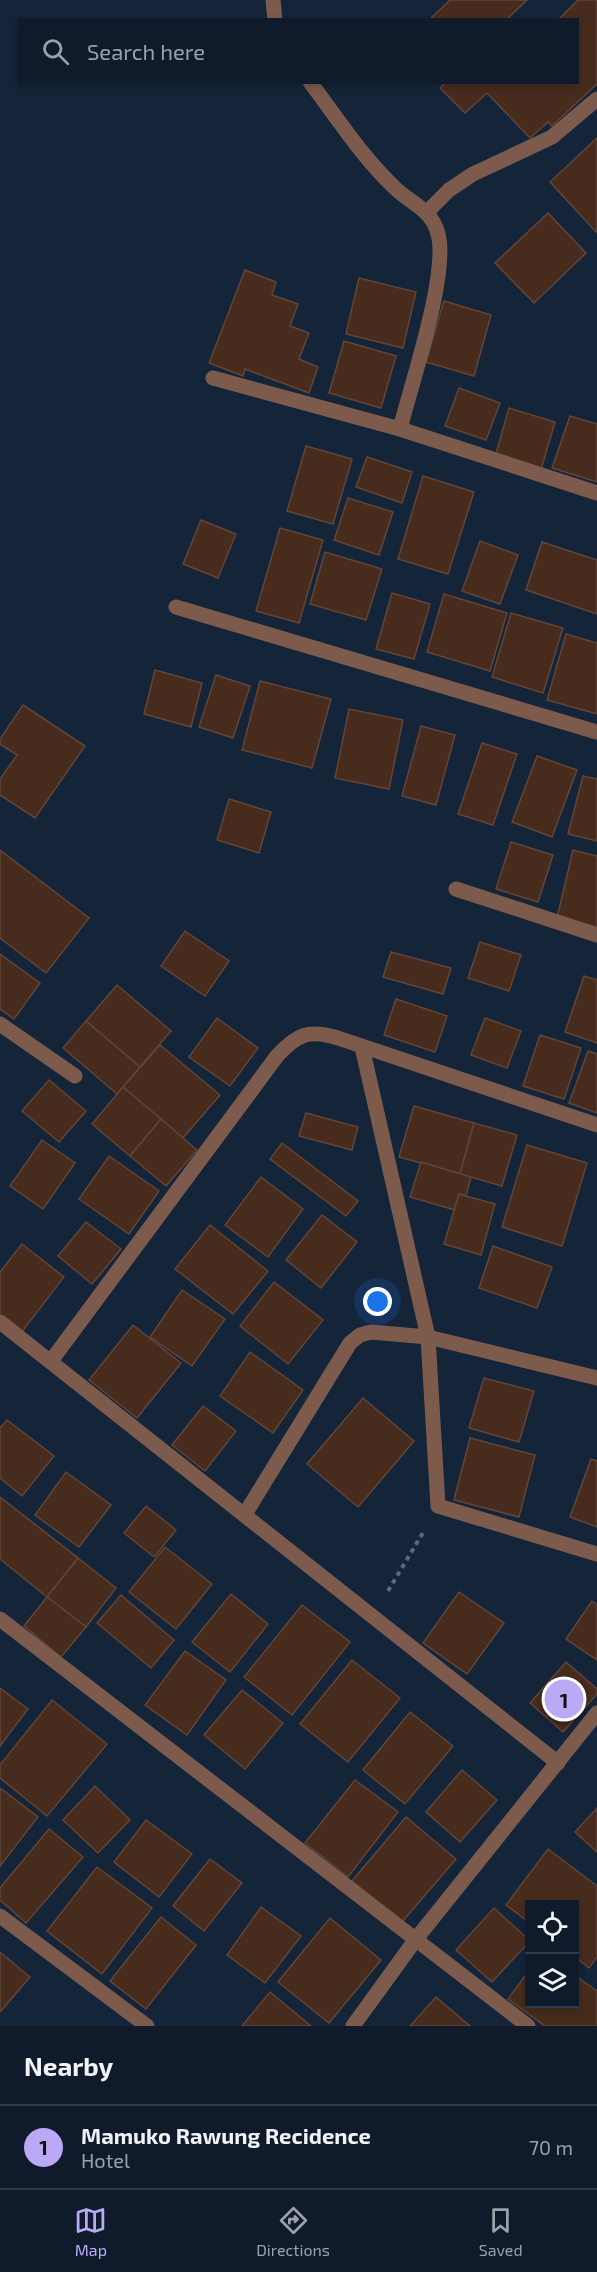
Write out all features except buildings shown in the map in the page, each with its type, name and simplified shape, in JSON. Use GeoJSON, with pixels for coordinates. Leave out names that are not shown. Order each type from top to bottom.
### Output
{"type":"FeatureCollection","features":[{"type":"Feature","properties":{"kind":"street"},"geometry":{"type":"LineString","coordinates":[[273,0],[275,18]]}},
{"type":"Feature","properties":{"kind":"street"},"geometry":{"type":"LineString","coordinates":[[311,84],[358,147],[397,190],[428,212],[438,232],[441,269],[400,429]]}},
{"type":"Feature","properties":{"kind":"street"},"geometry":{"type":"LineString","coordinates":[[428,212],[473,174],[552,137],[597,99]]}},
{"type":"Feature","properties":{"kind":"street"},"geometry":{"type":"LineString","coordinates":[[213,378],[400,429],[597,493]]}},
{"type":"Feature","properties":{"kind":"street"},"geometry":{"type":"LineString","coordinates":[[176,607],[597,732]]}},
{"type":"Feature","properties":{"kind":"street"},"geometry":{"type":"LineString","coordinates":[[456,889],[597,935]]}},
{"type":"Feature","properties":{"kind":"street"},"geometry":{"type":"LineString","coordinates":[[0,1024],[75,1076]]}},
{"type":"Feature","properties":{"kind":"street"},"geometry":{"type":"LineString","coordinates":[[51,1361],[291,1041],[306,1034],[322,1033],[597,1125]]}},
{"type":"Feature","properties":{"kind":"street"},"geometry":{"type":"LineString","coordinates":[[362,1047],[429,1337],[438,1506],[597,1554]]}},
{"type":"Feature","properties":{"kind":"street"},"geometry":{"type":"LineString","coordinates":[[0,1322],[374,1615],[558,1763]]}},
{"type":"Feature","properties":{"kind":"street"},"geometry":{"type":"LineString","coordinates":[[245,1514],[350,1343],[360,1335],[371,1332],[429,1337],[597,1378]]}},
{"type":"Feature","properties":{"kind":"street"},"geometry":{"type":"LineString","coordinates":[[0,1619],[528,2026]]}},
{"type":"Feature","properties":{"kind":"street"},"geometry":{"type":"LineString","coordinates":[[353,2026],[416,1939],[597,1713]]}},
{"type":"Feature","properties":{"kind":"street"},"geometry":{"type":"LineString","coordinates":[[0,1916],[147,2026]]}},
{"type":"Feature","properties":{"kind":"path"},"geometry":{"type":"LineString","coordinates":[[374,1615],[438,1506]]}},
{"type":"Feature","properties":{"kind":"place","name":"Mamuko Rawung Recidence"},"geometry":{"type":"Point","coordinates":[564,1699]}}]}
